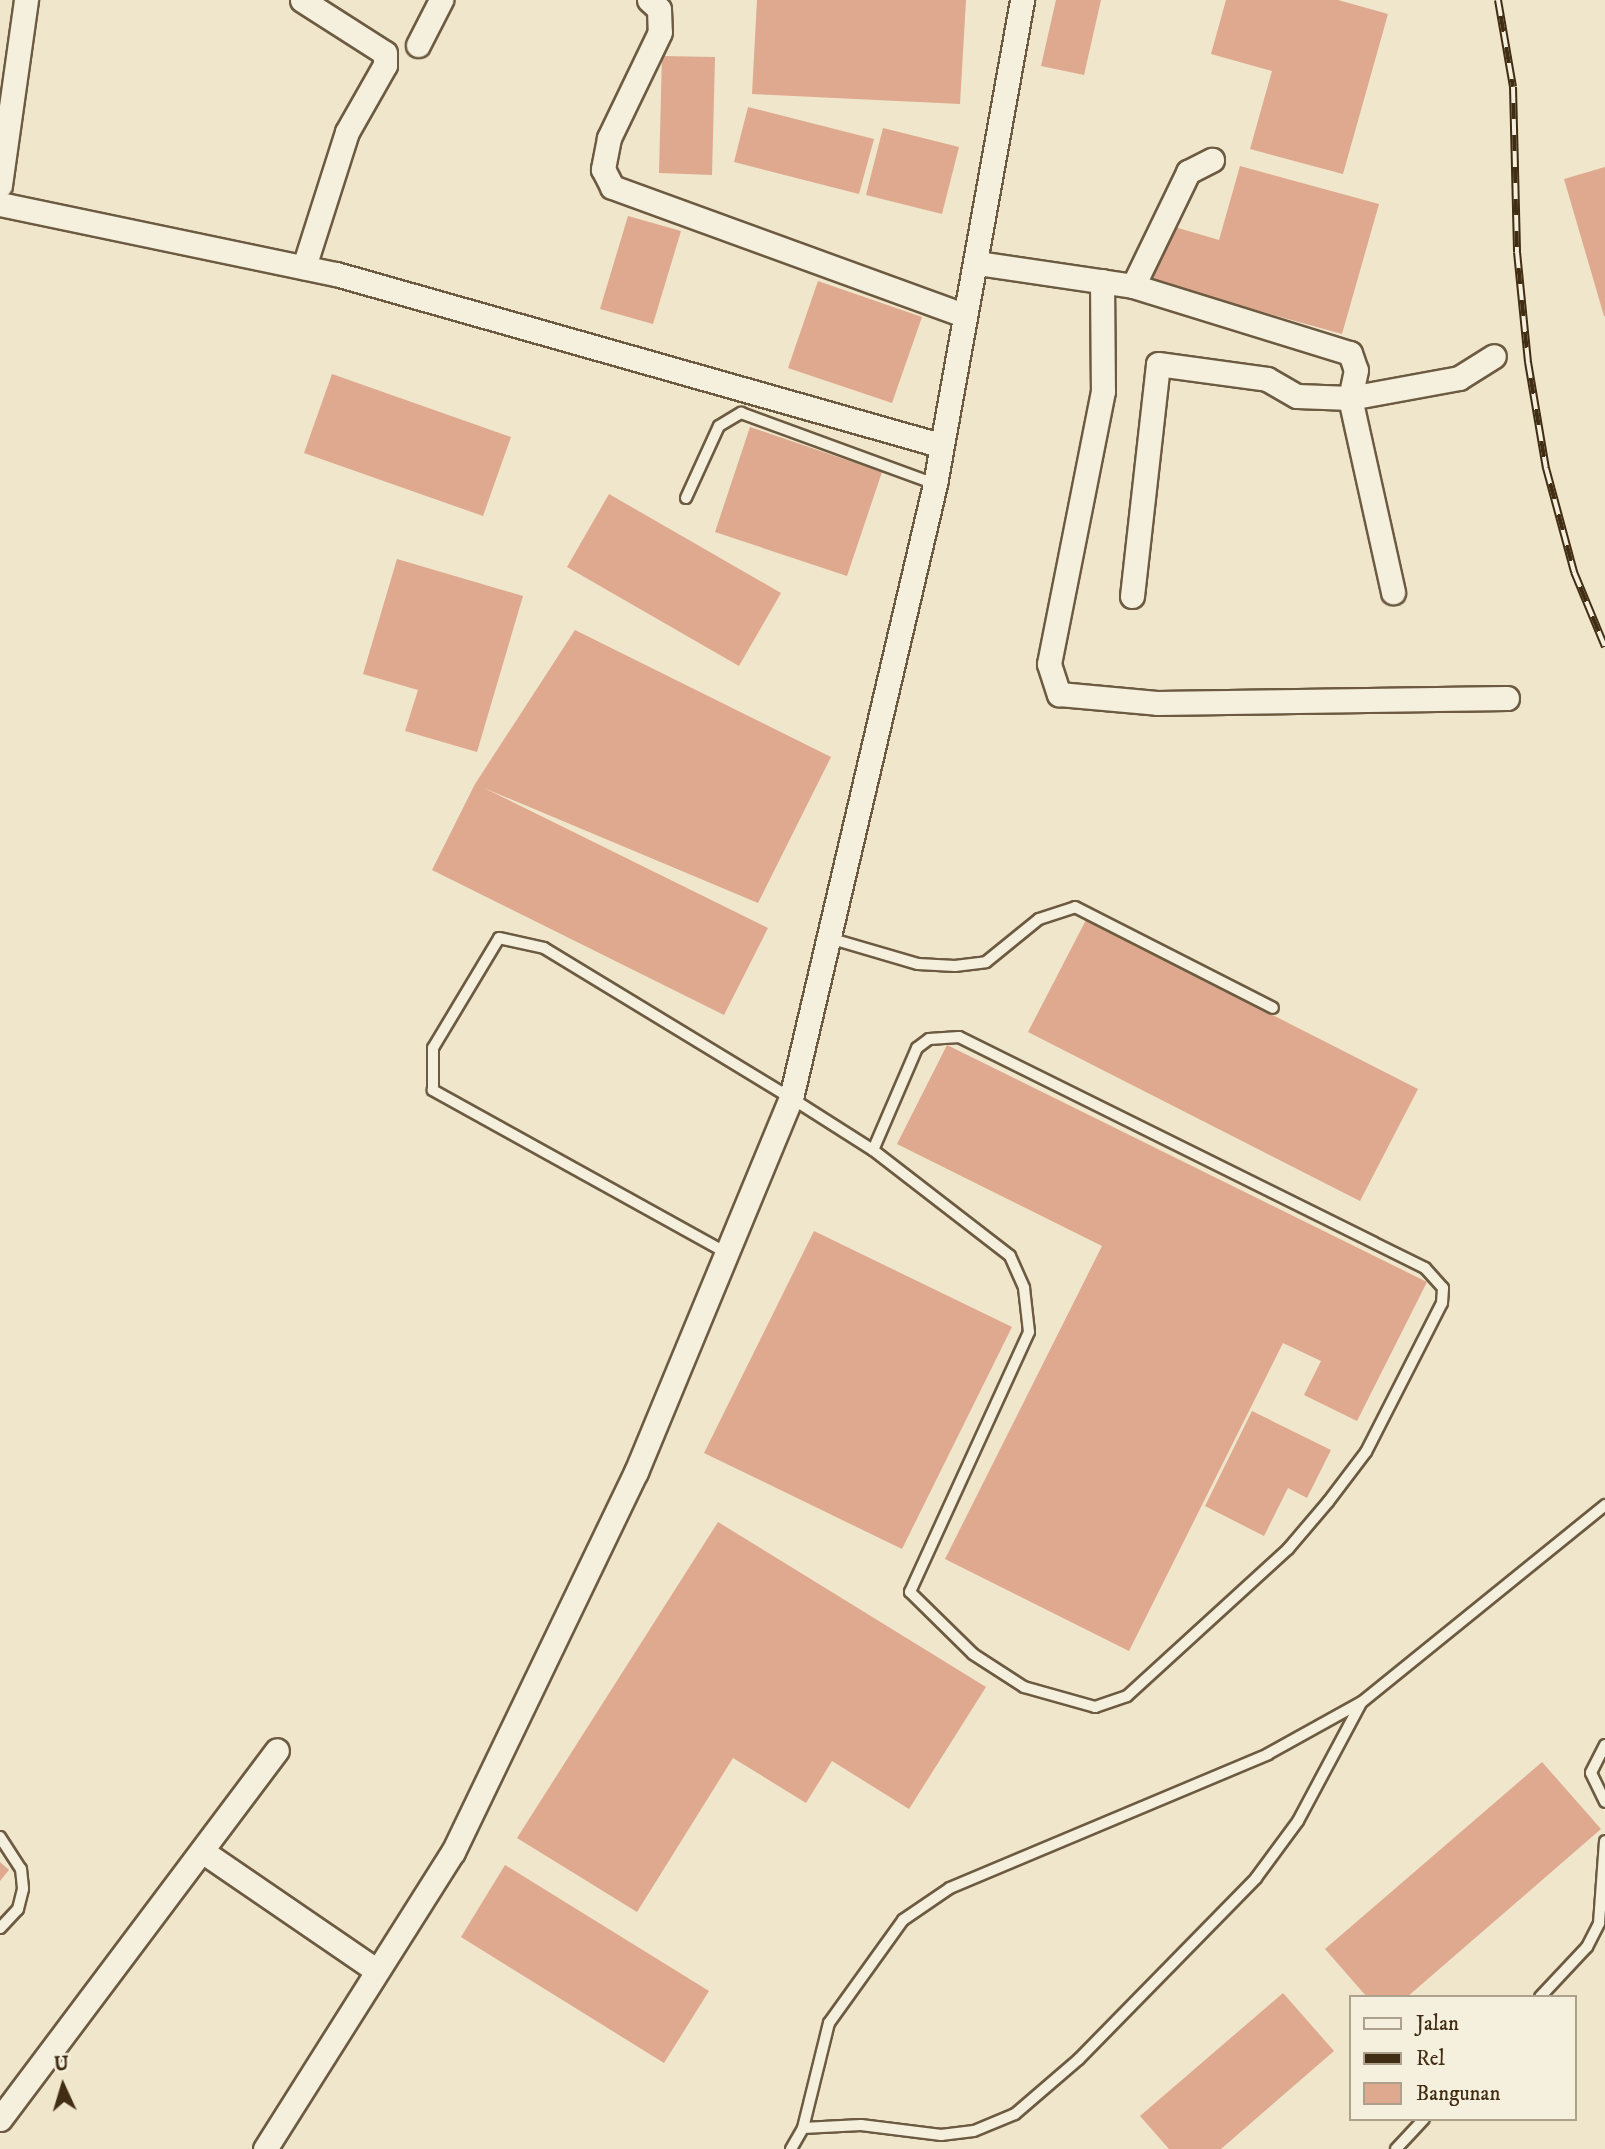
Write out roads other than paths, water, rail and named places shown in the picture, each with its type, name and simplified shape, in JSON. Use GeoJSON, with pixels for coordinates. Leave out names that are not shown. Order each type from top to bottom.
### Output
{"type":"FeatureCollection","features":[{"type":"Feature","properties":{"kind":"street"},"geometry":{"type":"LineString","coordinates":[[0,185],[26,0]]}},
{"type":"Feature","properties":{"kind":"street"},"geometry":{"type":"LineString","coordinates":[[302,0],[385,53],[385,65],[347,132],[304,267]]}},
{"type":"Feature","properties":{"kind":"street"},"geometry":{"type":"LineString","coordinates":[[418,45],[440,0]]}},
{"type":"Feature","properties":{"kind":"street"},"geometry":{"type":"LineString","coordinates":[[649,0],[659,9],[660,32],[609,138],[603,169],[612,187],[964,315]]}},
{"type":"Feature","properties":{"kind":"street"},"geometry":{"type":"LineString","coordinates":[[265,2149],[453,1852],[636,1472],[723,1251],[791,1098],[935,484],[964,315],[978,263],[1022,0]]}},
{"type":"Feature","properties":{"kind":"street"},"geometry":{"type":"LineString","coordinates":[[1133,286],[1182,183],[1212,160]]}},
{"type":"Feature","properties":{"kind":"street"},"geometry":{"type":"LineString","coordinates":[[0,204],[304,267],[940,444]]}},
{"type":"Feature","properties":{"kind":"street"},"geometry":{"type":"LineString","coordinates":[[978,263],[1133,286],[1338,346],[1355,365],[1350,398],[1393,592]]}},
{"type":"Feature","properties":{"kind":"street"},"geometry":{"type":"LineString","coordinates":[[1102,281],[1103,391],[1049,664],[1059,694],[1157,703],[1507,698]]}},
{"type":"Feature","properties":{"kind":"street"},"geometry":{"type":"LineString","coordinates":[[1132,596],[1158,364],[1267,379],[1297,396],[1350,398],[1459,378],[1494,356]]}},
{"type":"Feature","properties":{"kind":"street"},"geometry":{"type":"LineString","coordinates":[[0,2119],[277,1750]]}},
{"type":"Feature","properties":{"kind":"street"},"geometry":{"type":"LineString","coordinates":[[202,1851],[377,1971]]}},
{"type":"Feature","properties":{"kind":"lane"},"geometry":{"type":"LineString","coordinates":[[686,498],[719,426],[741,413],[935,484]]}},
{"type":"Feature","properties":{"kind":"lane"},"geometry":{"type":"LineString","coordinates":[[828,938],[918,964],[965,965],[986,962],[1056,909],[1075,907],[1273,1008]]}},
{"type":"Feature","properties":{"kind":"lane"},"geometry":{"type":"LineString","coordinates":[[723,1251],[447,1101],[429,1078],[433,1048],[499,938],[509,936],[544,948],[791,1098],[873,1150],[1010,1256],[1024,1288],[1029,1332],[911,1592],[973,1654],[1024,1687],[1095,1707],[1127,1696],[1288,1549],[1328,1502],[1366,1452],[1442,1303],[1443,1288],[1425,1268],[959,1037],[929,1039],[917,1048],[873,1150]]}},
{"type":"Feature","properties":{"kind":"lane"},"geometry":{"type":"LineString","coordinates":[[790,2149],[803,2128],[830,2023],[903,1920],[950,1888],[1268,1754],[1362,1702],[1605,1505]]}},
{"type":"Feature","properties":{"kind":"lane"},"geometry":{"type":"LineString","coordinates":[[803,2128],[861,2124],[941,2134],[974,2131],[1015,2114],[1079,2059],[1256,1878],[1298,1821],[1362,1702]]}},
{"type":"Feature","properties":{"kind":"lane"},"geometry":{"type":"LineString","coordinates":[[1605,1745],[1591,1773],[1605,1802]]}},
{"type":"Feature","properties":{"kind":"lane"},"geometry":{"type":"LineString","coordinates":[[0,1837],[21,1869],[23,1889],[18,1909],[0,1928]]}},
{"type":"Feature","properties":{"kind":"lane"},"geometry":{"type":"LineString","coordinates":[[1542,1995],[1587,1947],[1600,1923],[1605,1841]]}},
{"type":"Feature","properties":{"kind":"lane"},"geometry":{"type":"LineString","coordinates":[[1396,2149],[1422,2121]]}},
{"type":"Feature","properties":{"kind":"railway"},"geometry":{"type":"LineString","coordinates":[[1498,0],[1513,87],[1517,252],[1528,362],[1546,468],[1574,572],[1605,647]]}}]}
